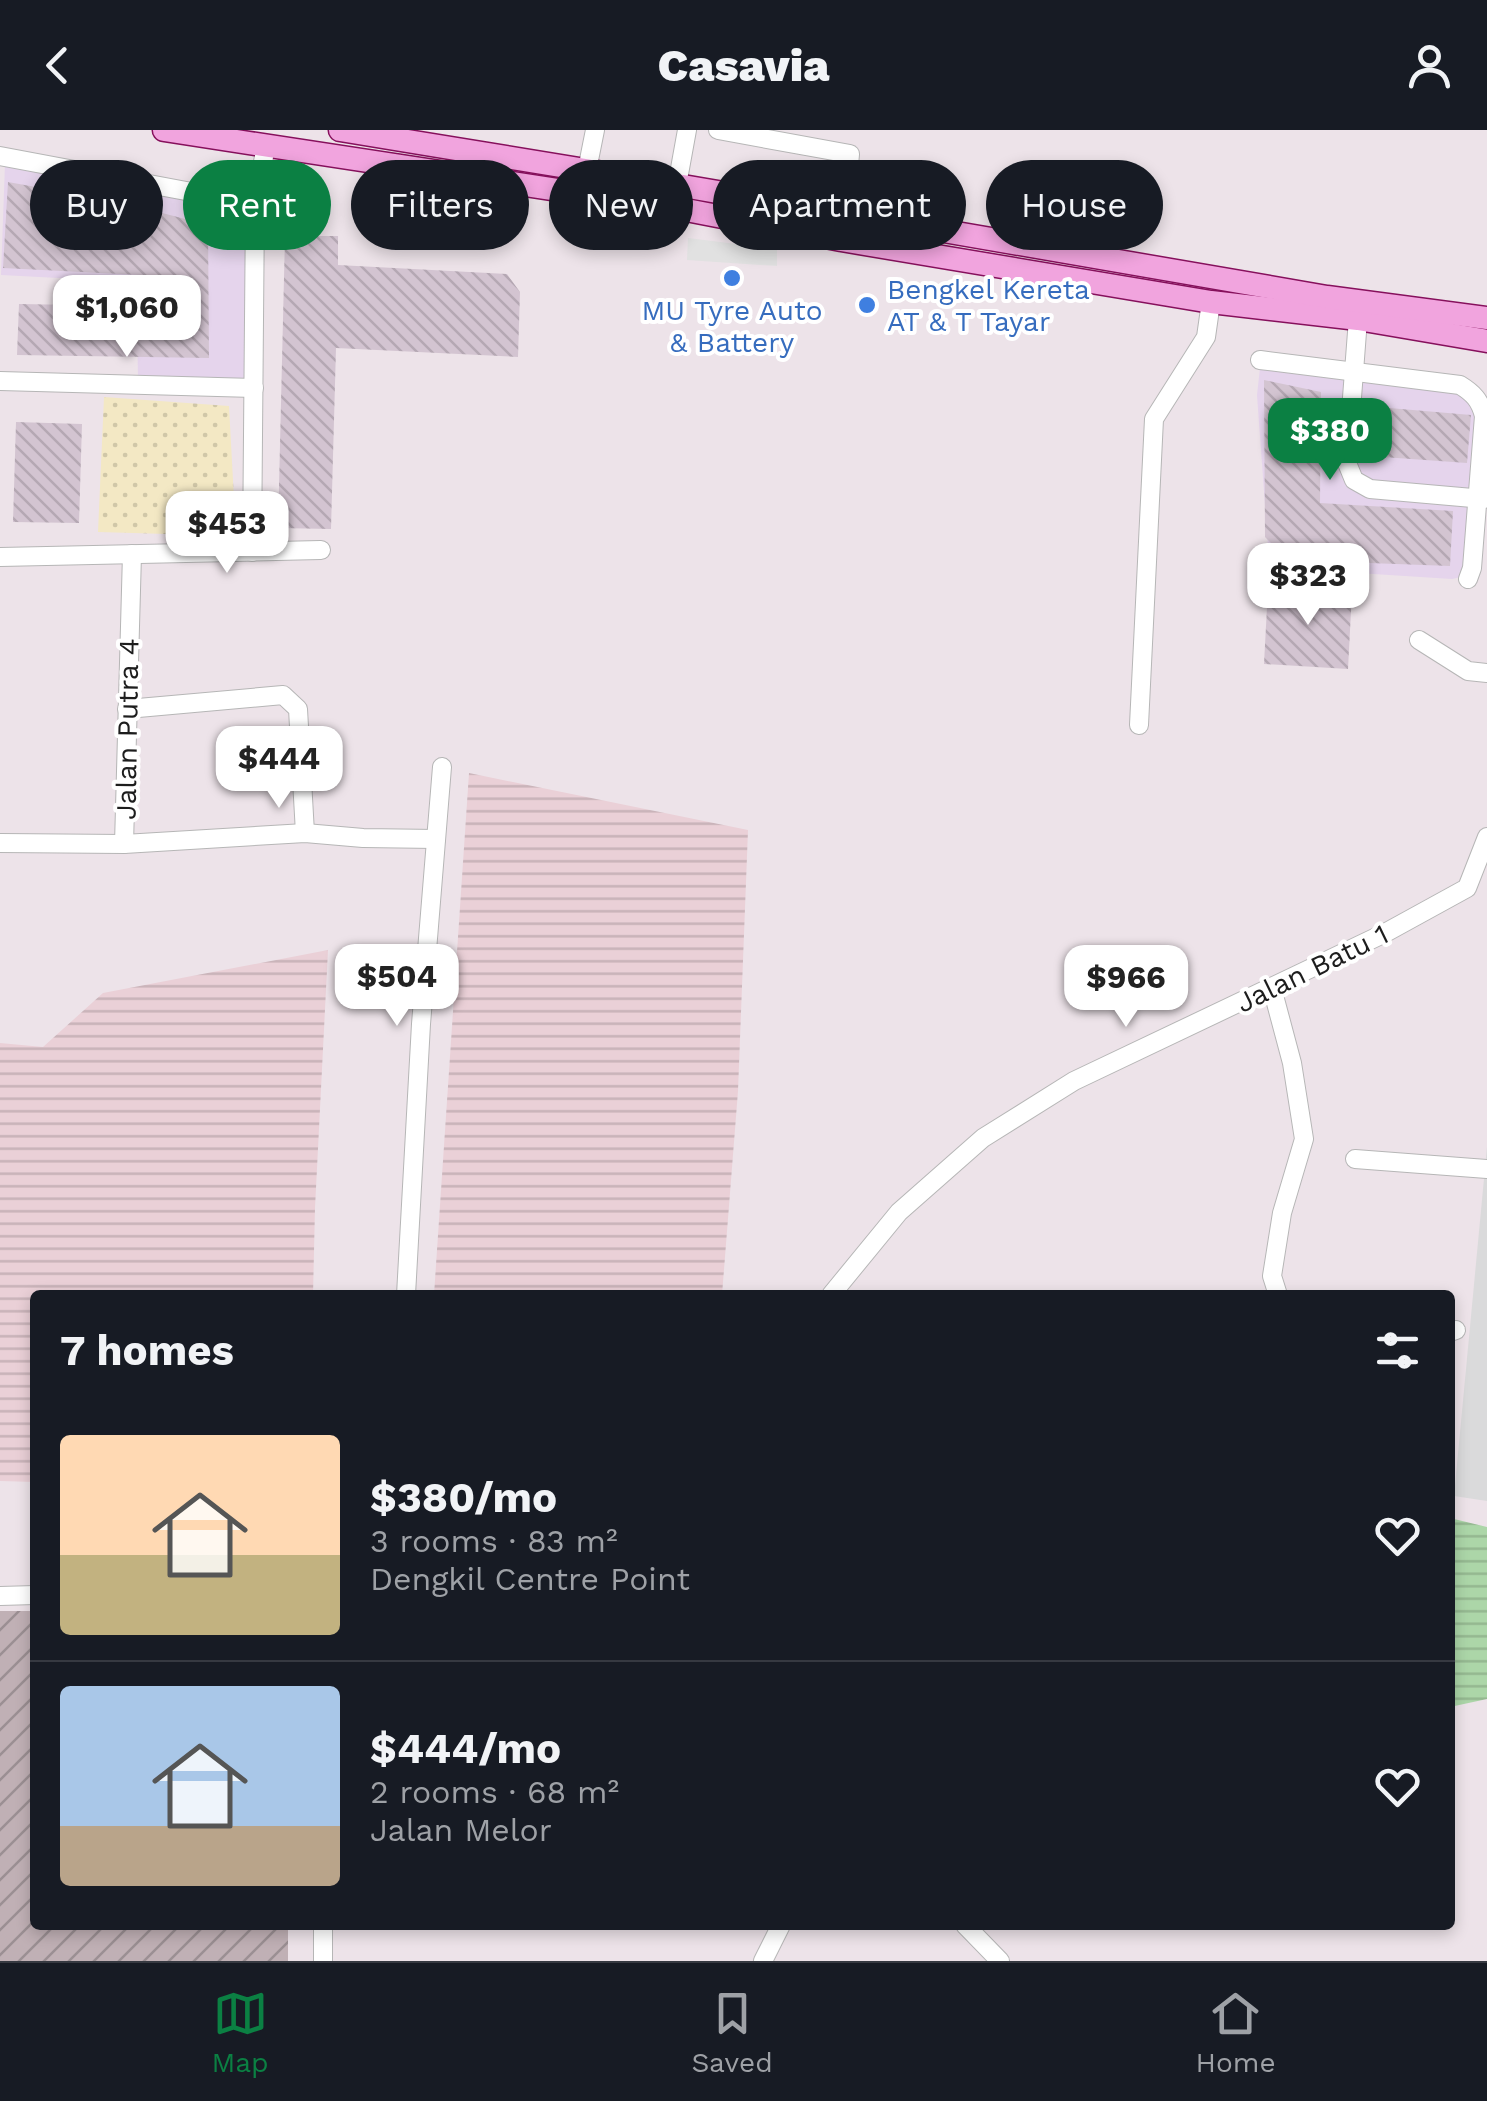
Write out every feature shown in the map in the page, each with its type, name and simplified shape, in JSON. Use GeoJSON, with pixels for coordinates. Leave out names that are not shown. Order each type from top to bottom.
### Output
{"type":"FeatureCollection","features":[{"type":"Feature","properties":{"kind":"main road"},"geometry":{"type":"LineString","coordinates":[[164,130],[549,181]]}},
{"type":"Feature","properties":{"kind":"main road"},"geometry":{"type":"LineString","coordinates":[[340,130],[549,164]]}},
{"type":"Feature","properties":{"kind":"main road"},"geometry":{"type":"LineString","coordinates":[[693,201],[841,240],[1211,302],[1487,340]]}},
{"type":"Feature","properties":{"kind":"main road"},"geometry":{"type":"LineString","coordinates":[[966,234],[1327,297],[1487,318]]}},
{"type":"Feature","properties":{"kind":"street"},"geometry":{"type":"LineString","coordinates":[[589,160],[595,130]]}},
{"type":"Feature","properties":{"kind":"street"},"geometry":{"type":"LineString","coordinates":[[683,160],[687,130]]}},
{"type":"Feature","properties":{"kind":"street"},"geometry":{"type":"LineString","coordinates":[[718,130],[850,154],[849,160]]}},
{"type":"Feature","properties":{"kind":"street"},"geometry":{"type":"LineString","coordinates":[[263,160],[266,146]]}},
{"type":"Feature","properties":{"kind":"street"},"geometry":{"type":"LineString","coordinates":[[0,156],[183,190]]}},
{"type":"Feature","properties":{"kind":"street"},"geometry":{"type":"LineString","coordinates":[[252,552],[255,250]]}},
{"type":"Feature","properties":{"kind":"street"},"geometry":{"type":"LineString","coordinates":[[1139,725],[1154,419],[1206,336],[1211,302]]}},
{"type":"Feature","properties":{"kind":"street"},"geometry":{"type":"LineString","coordinates":[[1358,320],[1347,463],[1354,480],[1370,489],[1481,499]]}},
{"type":"Feature","properties":{"kind":"street"},"geometry":{"type":"LineString","coordinates":[[1260,360],[1460,385],[1472,392],[1484,416],[1481,499],[1468,578]]}},
{"type":"Feature","properties":{"kind":"street"},"geometry":{"type":"LineString","coordinates":[[0,381],[254,388]]}},
{"type":"Feature","properties":{"kind":"street"},"geometry":{"type":"LineString","coordinates":[[0,557],[321,550]]}},
{"type":"Feature","properties":{"kind":"street","name":"Jalan Putra 4"},"geometry":{"type":"LineString","coordinates":[[124,844],[132,554]]}},
{"type":"Feature","properties":{"kind":"street"},"geometry":{"type":"LineString","coordinates":[[1419,640],[1468,671],[1487,672]]}},
{"type":"Feature","properties":{"kind":"street"},"geometry":{"type":"LineString","coordinates":[[128,710],[283,695],[298,709],[305,833]]}},
{"type":"Feature","properties":{"kind":"street"},"geometry":{"type":"LineString","coordinates":[[406,1290],[421,1024],[442,767]]}},
{"type":"Feature","properties":{"kind":"street"},"geometry":{"type":"LineString","coordinates":[[0,844],[124,844],[305,833],[436,839]]}},
{"type":"Feature","properties":{"kind":"street","name":"Jalan Batu 1"},"geometry":{"type":"LineString","coordinates":[[835,1290],[899,1212],[983,1138],[1074,1081],[1385,933],[1467,888],[1487,837]]}},
{"type":"Feature","properties":{"kind":"street"},"geometry":{"type":"LineString","coordinates":[[1272,988],[1292,1063],[1304,1139],[1282,1213],[1272,1276],[1276,1290]]}},
{"type":"Feature","properties":{"kind":"street"},"geometry":{"type":"LineString","coordinates":[[1355,1160],[1487,1169]]}},
{"type":"Feature","properties":{"kind":"street"},"geometry":{"type":"LineString","coordinates":[[0,1596],[30,1595]]}},
{"type":"Feature","properties":{"kind":"street"},"geometry":{"type":"LineString","coordinates":[[323,1961],[324,1930]]}},
{"type":"Feature","properties":{"kind":"street"},"geometry":{"type":"LineString","coordinates":[[762,1961],[778,1930]]}},
{"type":"Feature","properties":{"kind":"street"},"geometry":{"type":"LineString","coordinates":[[970,1930],[1000,1961]]}},
{"type":"Feature","properties":{"kind":"shaded area"},"geometry":{"type":"Polygon","coordinates":[[[5,164],[30,169],[30,250],[163,250],[163,194],[183,198],[183,250],[248,250],[246,379],[138,377],[136,282],[1,275],[5,164]]]}},
{"type":"Feature","properties":{"kind":"shaded area"},"geometry":{"type":"Polygon","coordinates":[[[693,239],[713,241],[713,250],[777,250],[777,266],[687,260],[687,250],[693,250],[693,239]]]}},
{"type":"Feature","properties":{"kind":"shaded area"},"geometry":{"type":"Polygon","coordinates":[[[1260,368],[1457,391],[1469,399],[1476,418],[1466,566],[1461,577],[1279,568],[1269,560],[1257,395],[1260,368]]]}},
{"type":"Feature","properties":{"kind":"shaded area"},"geometry":{"type":"Polygon","coordinates":[[[104,397],[229,406],[236,536],[98,532],[104,397]]]}},
{"type":"Feature","properties":{"kind":"shaded area"},"geometry":{"type":"Polygon","coordinates":[[[469,773],[748,830],[738,1091],[722,1290],[434,1290],[469,773]]]}},
{"type":"Feature","properties":{"kind":"shaded area"},"geometry":{"type":"Polygon","coordinates":[[[328,950],[313,1290],[30,1290],[30,1482],[0,1481],[0,1043],[43,1047],[103,993],[328,950]]]}},
{"type":"Feature","properties":{"kind":"shaded area"},"geometry":{"type":"Polygon","coordinates":[[[1487,1147],[1487,1501],[1455,1496],[1487,1147]]]}},
{"type":"Feature","properties":{"kind":"shaded area"},"geometry":{"type":"Polygon","coordinates":[[[1455,1519],[1487,1527],[1487,1699],[1455,1706],[1455,1519]]]}},
{"type":"Feature","properties":{"kind":"shaded area"},"geometry":{"type":"Polygon","coordinates":[[[0,1611],[30,1611],[30,1930],[288,1930],[288,1961],[0,1961],[0,1611]]]}},
{"type":"Feature","properties":{"kind":"building"},"geometry":{"type":"Polygon","coordinates":[[[8,182],[30,186],[30,250],[163,250],[163,213],[183,218],[183,250],[208,250],[209,358],[17,355],[19,304],[139,306],[140,275],[3,268],[8,182]]]}},
{"type":"Feature","properties":{"kind":"building"},"geometry":{"type":"Polygon","coordinates":[[[331,236],[338,236],[338,265],[507,274],[520,292],[518,357],[336,348],[331,529],[278,528],[285,250],[331,250],[331,236]]]}},
{"type":"Feature","properties":{"kind":"building"},"geometry":{"type":"Polygon","coordinates":[[[1264,380],[1321,392],[1320,503],[1453,511],[1450,566],[1288,560],[1265,537],[1264,380]]]}},
{"type":"Feature","properties":{"kind":"building"},"geometry":{"type":"Polygon","coordinates":[[[1366,406],[1471,415],[1467,463],[1383,457],[1369,444],[1366,406]]]}},
{"type":"Feature","properties":{"kind":"building"},"geometry":{"type":"Polygon","coordinates":[[[16,422],[82,424],[79,523],[13,522],[16,422]]]}},
{"type":"Feature","properties":{"kind":"building"},"geometry":{"type":"Polygon","coordinates":[[[1268,588],[1352,592],[1348,669],[1264,664],[1268,588]]]}},
{"type":"Feature","properties":{"kind":"place","name":"MU Tyre Auto & Battery"},"geometry":{"type":"Point","coordinates":[732,278]}},
{"type":"Feature","properties":{"kind":"place","name":"Bengkel Kereta AT & T Tayar"},"geometry":{"type":"Point","coordinates":[867,305]}}]}
